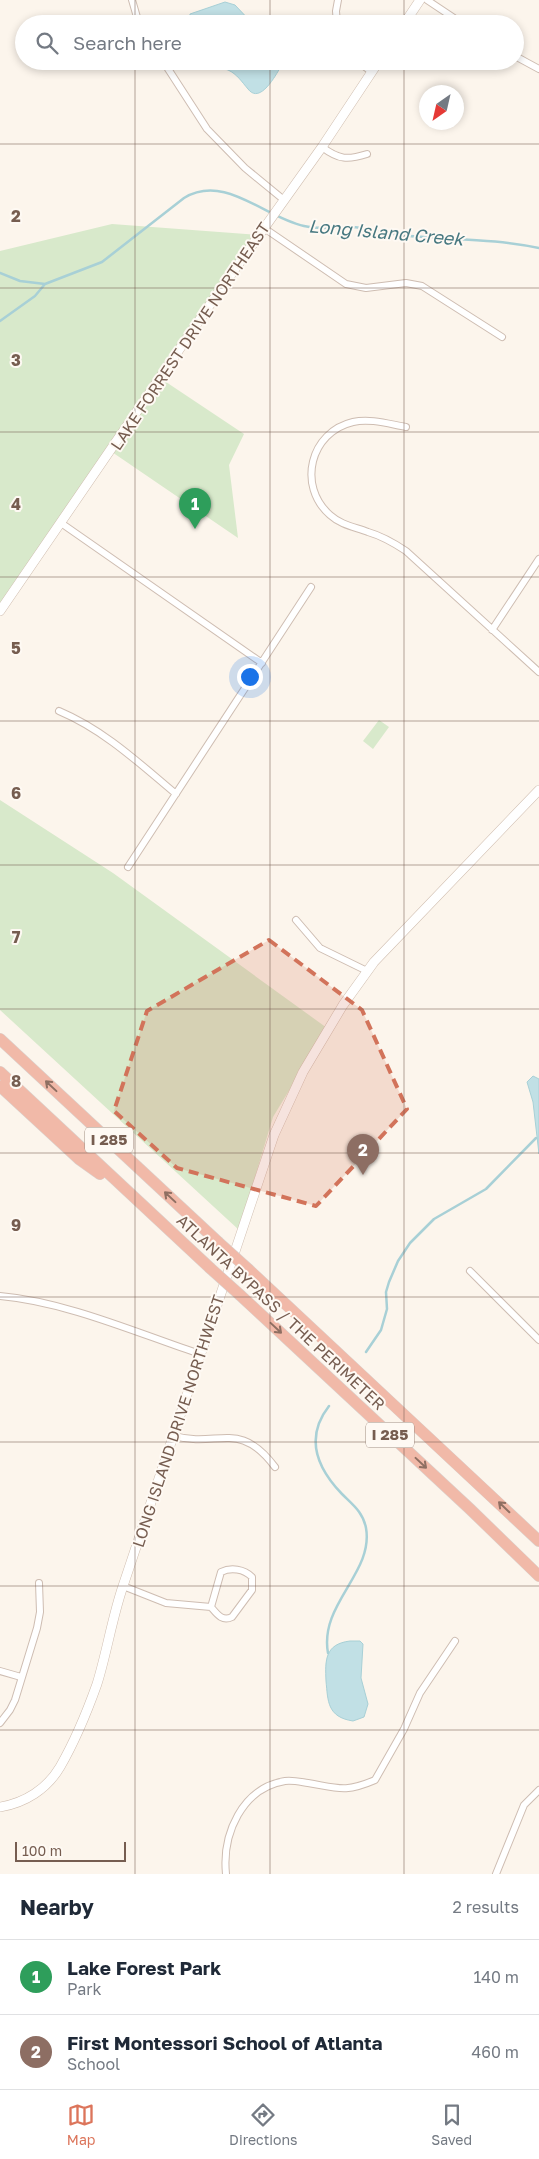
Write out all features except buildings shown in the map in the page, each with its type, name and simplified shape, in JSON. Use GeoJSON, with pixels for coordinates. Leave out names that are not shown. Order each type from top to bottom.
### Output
{"type":"FeatureCollection","features":[{"type":"Feature","properties":{"kind":"highway","name":"ATLANTA BYPASS / THE PERIMETER"},"geometry":{"type":"LineString","coordinates":[[0,1039],[539,1541]]}},
{"type":"Feature","properties":{"kind":"highway","name":"ATLANTA BYPASS / THE PERIMETER"},"geometry":{"type":"LineString","coordinates":[[0,1072],[470,1509],[539,1576]]}},
{"type":"Feature","properties":{"kind":"highway"},"geometry":{"type":"LineString","coordinates":[[0,1086],[79,1159],[140,1203]]}},
{"type":"Feature","properties":{"kind":"street"},"geometry":{"type":"LineString","coordinates":[[132,0],[136,15]]}},
{"type":"Feature","properties":{"kind":"street"},"geometry":{"type":"LineString","coordinates":[[336,15],[338,0]]}},
{"type":"Feature","properties":{"kind":"street"},"geometry":{"type":"LineString","coordinates":[[410,15],[420,0]]}},
{"type":"Feature","properties":{"kind":"street"},"geometry":{"type":"LineString","coordinates":[[427,0],[450,15]]}},
{"type":"Feature","properties":{"kind":"street"},"geometry":{"type":"LineString","coordinates":[[524,61],[539,69]]}},
{"type":"Feature","properties":{"kind":"street"},"geometry":{"type":"LineString","coordinates":[[169,70],[196,114],[213,135],[281,203]]}},
{"type":"Feature","properties":{"kind":"street","name":"LAKE FORREST DRIVE NORTHEAST"},"geometry":{"type":"LineString","coordinates":[[0,611],[372,72]]}},
{"type":"Feature","properties":{"kind":"street"},"geometry":{"type":"LineString","coordinates":[[322,147],[332,155],[350,160],[367,154]]}},
{"type":"Feature","properties":{"kind":"street"},"geometry":{"type":"LineString","coordinates":[[264,228],[346,284],[366,288],[406,283],[422,286],[502,337]]}},
{"type":"Feature","properties":{"kind":"street"},"geometry":{"type":"LineString","coordinates":[[406,427],[362,421],[346,424],[332,431],[319,445],[312,460],[311,477],[315,494],[324,509],[338,521],[382,537],[406,551],[539,672]]}},
{"type":"Feature","properties":{"kind":"street"},"geometry":{"type":"LineString","coordinates":[[61,523],[262,662]]}},
{"type":"Feature","properties":{"kind":"street"},"geometry":{"type":"LineString","coordinates":[[492,630],[539,559]]}},
{"type":"Feature","properties":{"kind":"street"},"geometry":{"type":"LineString","coordinates":[[128,867],[311,587]]}},
{"type":"Feature","properties":{"kind":"street"},"geometry":{"type":"LineString","coordinates":[[59,710],[101,732],[176,794]]}},
{"type":"Feature","properties":{"kind":"street","name":"LONG ISLAND DRIVE NORTHWEST"},"geometry":{"type":"LineString","coordinates":[[0,1807],[16,1803],[40,1790],[60,1768],[81,1725],[97,1683],[123,1586],[200,1354],[283,1111],[303,1072],[343,1005],[366,971],[539,790]]}},
{"type":"Feature","properties":{"kind":"street"},"geometry":{"type":"LineString","coordinates":[[296,920],[320,948],[366,971]]}},
{"type":"Feature","properties":{"kind":"street"},"geometry":{"type":"LineString","coordinates":[[470,1271],[539,1340]]}},
{"type":"Feature","properties":{"kind":"street"},"geometry":{"type":"LineString","coordinates":[[0,1296],[40,1302],[200,1354]]}},
{"type":"Feature","properties":{"kind":"street"},"geometry":{"type":"LineString","coordinates":[[174,1436],[190,1440],[231,1437],[247,1442],[264,1452],[275,1467]]}},
{"type":"Feature","properties":{"kind":"street"},"geometry":{"type":"LineString","coordinates":[[123,1586],[166,1603],[211,1607],[219,1617],[229,1618],[232,1617],[252,1590],[252,1576],[234,1569],[221,1572],[211,1607]]}},
{"type":"Feature","properties":{"kind":"street"},"geometry":{"type":"LineString","coordinates":[[0,1723],[13,1705],[20,1677],[37,1628],[40,1612],[39,1582]]}},
{"type":"Feature","properties":{"kind":"street"},"geometry":{"type":"LineString","coordinates":[[226,1874],[226,1847],[238,1814],[255,1793],[264,1787],[286,1781],[338,1790],[351,1789],[375,1780],[404,1729],[420,1694],[455,1640]]}},
{"type":"Feature","properties":{"kind":"street"},"geometry":{"type":"LineString","coordinates":[[0,1671],[20,1677]]}},
{"type":"Feature","properties":{"kind":"street"},"geometry":{"type":"LineString","coordinates":[[496,1874],[524,1805],[539,1790]]}},
{"type":"Feature","properties":{"kind":"highlighted area"},"geometry":{"type":"Polygon","coordinates":[[[269,940],[362,1010],[407,1109],[316,1206],[177,1168],[114,1111],[147,1011],[269,940]]]}},
{"type":"Feature","properties":{"kind":"green space"},"geometry":{"type":"Polygon","coordinates":[[[112,224],[259,235],[160,378],[244,434],[229,465],[238,538],[109,450],[0,606],[0,251],[112,224]]]}},
{"type":"Feature","properties":{"kind":"green space"},"geometry":{"type":"Polygon","coordinates":[[[379,720],[389,727],[373,749],[363,741],[379,720]]]}},
{"type":"Feature","properties":{"kind":"green space"},"geometry":{"type":"Polygon","coordinates":[[[0,800],[113,873],[327,1028],[273,1117],[239,1230],[0,1010],[0,800]]]}},
{"type":"Feature","properties":{"kind":"water"},"geometry":{"type":"Polygon","coordinates":[[[225,2],[235,5],[244,15],[190,15],[225,2]]]}},
{"type":"Feature","properties":{"kind":"water"},"geometry":{"type":"Polygon","coordinates":[[[226,70],[278,70],[269,85],[258,93],[253,93],[231,72],[226,70]]]}},
{"type":"Feature","properties":{"kind":"water"},"geometry":{"type":"Polygon","coordinates":[[[533,1076],[539,1079],[539,1154],[533,1102],[527,1082],[533,1076]]]}},
{"type":"Feature","properties":{"kind":"water"},"geometry":{"type":"Polygon","coordinates":[[[350,1641],[360,1641],[363,1644],[361,1678],[368,1704],[364,1717],[353,1721],[344,1719],[334,1712],[329,1701],[326,1681],[326,1666],[331,1649],[350,1641]]]}},
{"type":"Feature","properties":{"kind":"waterway","name":"Long Island Creek"},"geometry":{"type":"LineString","coordinates":[[0,273],[20,281],[45,284],[102,262],[184,198],[199,192],[215,191],[230,194],[304,226],[321,228],[356,227],[416,237],[487,241],[539,248]]}},
{"type":"Feature","properties":{"kind":"waterway"},"geometry":{"type":"LineString","coordinates":[[0,321],[35,296],[45,284]]}},
{"type":"Feature","properties":{"kind":"waterway"},"geometry":{"type":"LineString","coordinates":[[366,1352],[381,1330],[387,1309],[386,1292],[389,1282],[398,1261],[410,1243],[434,1219],[486,1189],[536,1138]]}},
{"type":"Feature","properties":{"kind":"waterway"},"geometry":{"type":"LineString","coordinates":[[328,1653],[327,1635],[331,1619],[362,1560],[366,1544],[366,1528],[363,1517],[333,1484],[320,1463],[317,1452],[317,1430],[321,1418],[329,1406]]}},
{"type":"Feature","properties":{"kind":"place","name":"Lake Forest Park"},"geometry":{"type":"Point","coordinates":[195,529]}},
{"type":"Feature","properties":{"kind":"place","name":"First Montessori School of Atlanta"},"geometry":{"type":"Point","coordinates":[363,1175]}}]}
